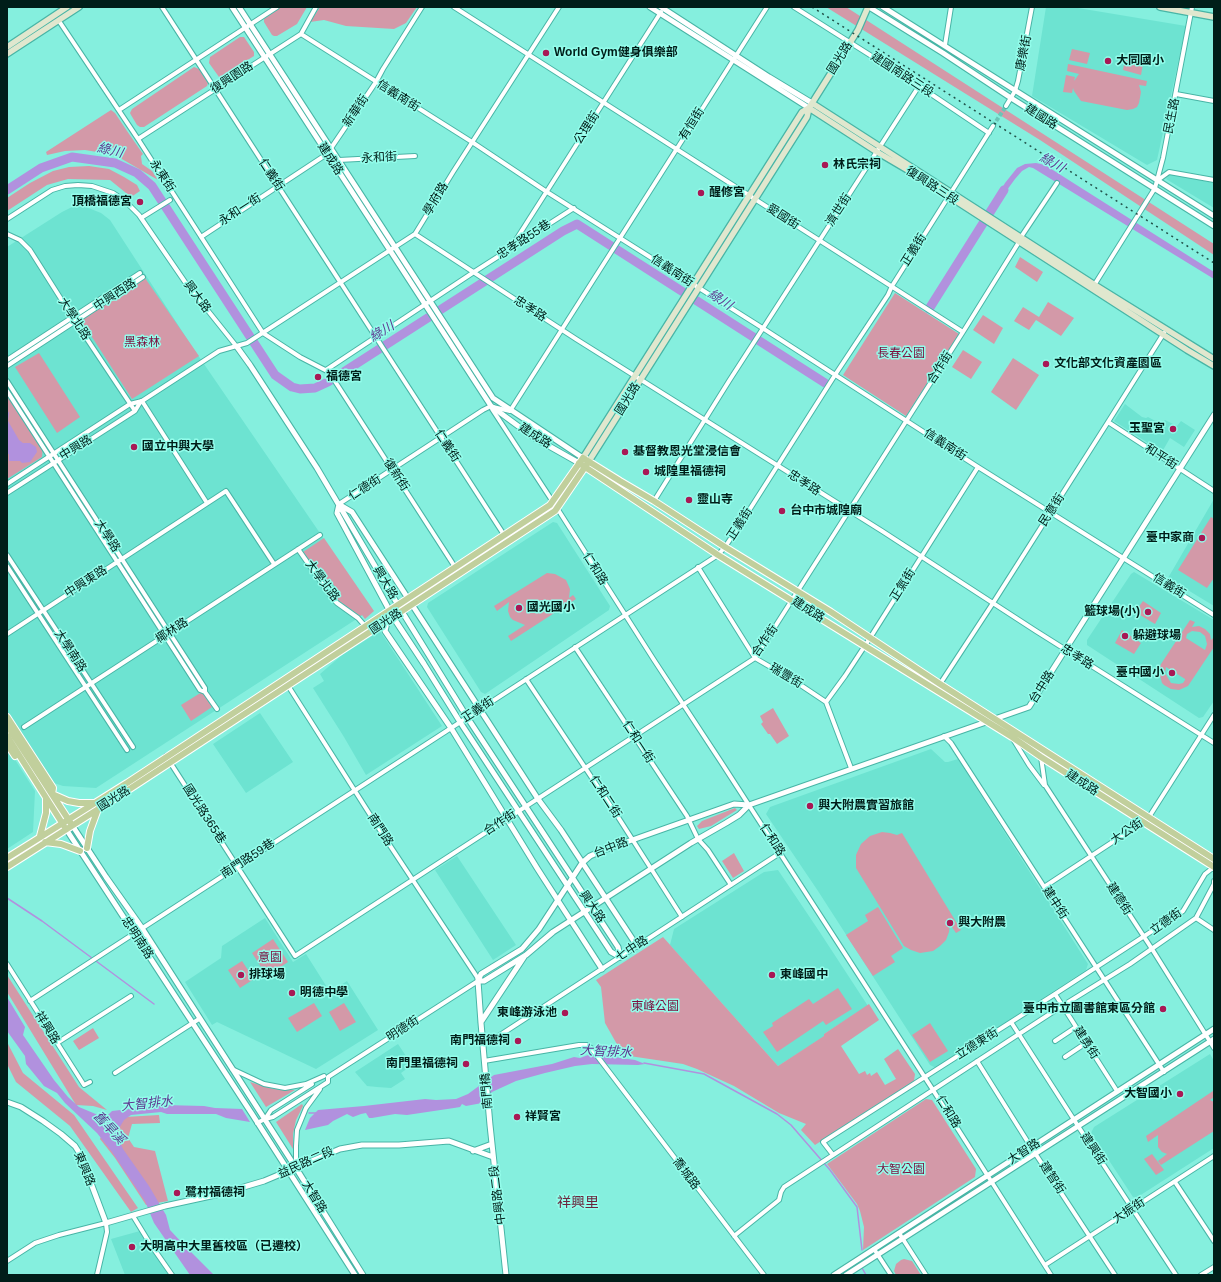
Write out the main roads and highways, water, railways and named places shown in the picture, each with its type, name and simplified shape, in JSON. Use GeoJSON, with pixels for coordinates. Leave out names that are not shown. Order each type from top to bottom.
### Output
{"type":"FeatureCollection","features":[{"type":"Feature","properties":{"kind":"main road"},"geometry":{"type":"LineString","coordinates":[[7,47],[67,7]]}},
{"type":"Feature","properties":{"kind":"main road"},"geometry":{"type":"LineString","coordinates":[[7,54],[79,7]]}},
{"type":"Feature","properties":{"kind":"main road","name":"國光路"},"geometry":{"type":"LineString","coordinates":[[586,459],[634,375],[802,112],[810,105],[858,30],[869,7]]}},
{"type":"Feature","properties":{"kind":"main road"},"geometry":{"type":"LineString","coordinates":[[1160,7],[1192,10],[1214,17]]}},
{"type":"Feature","properties":{"kind":"main road","name":"國光路"},"geometry":{"type":"LineString","coordinates":[[7,867],[387,622],[557,508],[582,465],[640,379],[756,199],[808,116],[810,105]]}},
{"type":"Feature","properties":{"kind":"main road","name":"復興路三段"},"geometry":{"type":"LineString","coordinates":[[810,105],[912,172],[950,194],[1164,332],[1214,366]]}},
{"type":"Feature","properties":{"kind":"main road","name":"復興路三段"},"geometry":{"type":"LineString","coordinates":[[1164,332],[1214,359]]}},
{"type":"Feature","properties":{"kind":"main road","name":"建成路"},"geometry":{"type":"LineString","coordinates":[[586,459],[831,612],[994,719],[1214,859]]}},
{"type":"Feature","properties":{"kind":"main road","name":"國光路"},"geometry":{"type":"LineString","coordinates":[[7,858],[409,598],[553,502],[582,465]]}},
{"type":"Feature","properties":{"kind":"main road","name":"建成路"},"geometry":{"type":"LineString","coordinates":[[582,465],[718,555],[793,600],[864,646],[1012,737],[1041,758],[1214,867]]}},
{"type":"Feature","properties":{"kind":"main road"},"geometry":{"type":"LineString","coordinates":[[7,716],[53,788],[52,794],[68,801],[94,803]]}},
{"type":"Feature","properties":{"kind":"main road","name":"忠明南路"},"geometry":{"type":"LineString","coordinates":[[7,725],[72,825]]}},
{"type":"Feature","properties":{"kind":"main road","name":"忠明南路"},"geometry":{"type":"LineString","coordinates":[[7,736],[66,829]]}},
{"type":"Feature","properties":{"kind":"main road"},"geometry":{"type":"LineString","coordinates":[[7,744],[39,793],[46,798],[44,826],[40,836]]}},
{"type":"Feature","properties":{"kind":"main road"},"geometry":{"type":"LineString","coordinates":[[87,848],[90,831],[98,809]]}},
{"type":"Feature","properties":{"kind":"main road"},"geometry":{"type":"LineString","coordinates":[[45,842],[61,844],[80,851]]}},
{"type":"Feature","properties":{"kind":"water"},"geometry":{"type":"Polygon","coordinates":[[[1036,163],[1045,165],[1214,272],[1214,279],[1033,168],[1029,167],[1022,171],[999,201],[996,199],[1005,183],[1017,168],[1025,164],[1036,163]]]}},
{"type":"Feature","properties":{"kind":"water"},"geometry":{"type":"Polygon","coordinates":[[[7,410],[9,413],[8,421],[19,440],[23,443],[30,443],[36,447],[37,452],[30,462],[22,463],[20,461],[9,461],[9,454],[7,454],[7,410]]]}},
{"type":"Feature","properties":{"kind":"water","name":"舊旱溪"},"geometry":{"type":"Polygon","coordinates":[[[7,997],[25,1027],[23,1035],[54,1080],[68,1097],[79,1107],[103,1116],[108,1115],[112,1111],[163,1105],[242,1109],[250,1122],[226,1118],[216,1114],[167,1114],[161,1112],[131,1115],[124,1120],[118,1130],[117,1135],[123,1149],[149,1186],[166,1215],[170,1230],[214,1275],[190,1275],[154,1223],[145,1201],[112,1152],[97,1133],[65,1103],[57,1093],[44,1086],[26,1064],[25,1056],[7,1031],[7,997]]]}},
{"type":"Feature","properties":{"kind":"water"},"geometry":{"type":"Polygon","coordinates":[[[591,1054],[605,1054],[635,1060],[645,1064],[592,1064],[575,1066],[516,1081],[492,1092],[482,1103],[466,1106],[462,1104],[460,1107],[407,1115],[395,1114],[372,1118],[369,1118],[366,1113],[353,1117],[347,1114],[328,1125],[305,1130],[310,1118],[318,1110],[425,1099],[456,1099],[468,1094],[494,1075],[552,1064],[574,1057],[580,1058],[591,1054]]]}},
{"type":"Feature","properties":{"kind":"waterway","name":"綠川"},"geometry":{"type":"LineString","coordinates":[[7,190],[41,168],[72,157],[115,163],[137,173],[152,186],[275,375],[292,387],[300,389],[315,388],[328,382],[563,231],[577,224],[825,383]]}},
{"type":"Feature","properties":{"kind":"waterway","name":"綠川"},"geometry":{"type":"LineString","coordinates":[[929,309],[1004,190]]}},
{"type":"Feature","properties":{"kind":"waterway"},"geometry":{"type":"LineString","coordinates":[[7,898],[42,921],[154,1004]]}},
{"type":"Feature","properties":{"kind":"waterway","name":"大智排水"},"geometry":{"type":"LineString","coordinates":[[644,1063],[704,1074],[777,1114],[791,1125],[830,1170],[857,1207],[862,1250]]}},
{"type":"Feature","properties":{"kind":"waterway","name":"大智排水"},"geometry":{"type":"LineString","coordinates":[[309,1113],[317,1113]]}},
{"type":"Feature","properties":{"kind":"waterway"},"geometry":{"type":"LineString","coordinates":[[862,1268],[866,1275]]}},
{"type":"Feature","properties":{"kind":"tunnel"},"geometry":{"type":"LineString","coordinates":[[993,126],[1006,106]]}},
{"type":"Feature","properties":{"kind":"railway"},"geometry":{"type":"LineString","coordinates":[[812,7],[1214,263]]}},
{"type":"Feature","properties":{"kind":"place","name":"World Gym健身俱樂部"},"geometry":{"type":"Point","coordinates":[546,53]}},
{"type":"Feature","properties":{"kind":"place","name":"大同國小"},"geometry":{"type":"Point","coordinates":[1108,61]}},
{"type":"Feature","properties":{"kind":"place","name":"林氏宗祠"},"geometry":{"type":"Point","coordinates":[825,165]}},
{"type":"Feature","properties":{"kind":"place","name":"醒修宮"},"geometry":{"type":"Point","coordinates":[701,193]}},
{"type":"Feature","properties":{"kind":"place","name":"頂橋福德宮"},"geometry":{"type":"Point","coordinates":[140,202]}},
{"type":"Feature","properties":{"kind":"place","name":"文化部文化資產園區"},"geometry":{"type":"Point","coordinates":[1046,364]}},
{"type":"Feature","properties":{"kind":"place","name":"福德宮"},"geometry":{"type":"Point","coordinates":[318,377]}},
{"type":"Feature","properties":{"kind":"place","name":"玉聖宮"},"geometry":{"type":"Point","coordinates":[1173,429]}},
{"type":"Feature","properties":{"kind":"place","name":"國立中興大學"},"geometry":{"type":"Point","coordinates":[134,447]}},
{"type":"Feature","properties":{"kind":"place","name":"基督教恩光堂浸信會"},"geometry":{"type":"Point","coordinates":[625,452]}},
{"type":"Feature","properties":{"kind":"place","name":"城隍里福德祠"},"geometry":{"type":"Point","coordinates":[646,472]}},
{"type":"Feature","properties":{"kind":"place","name":"靈山寺"},"geometry":{"type":"Point","coordinates":[689,500]}},
{"type":"Feature","properties":{"kind":"place","name":"台中市城隍廟"},"geometry":{"type":"Point","coordinates":[782,511]}},
{"type":"Feature","properties":{"kind":"place","name":"臺中家商"},"geometry":{"type":"Point","coordinates":[1202,538]}},
{"type":"Feature","properties":{"kind":"place","name":"國光國小"},"geometry":{"type":"Point","coordinates":[519,608]}},
{"type":"Feature","properties":{"kind":"place","name":"籃球場(小)"},"geometry":{"type":"Point","coordinates":[1148,612]}},
{"type":"Feature","properties":{"kind":"place","name":"躲避球場"},"geometry":{"type":"Point","coordinates":[1125,636]}},
{"type":"Feature","properties":{"kind":"place","name":"臺中國小"},"geometry":{"type":"Point","coordinates":[1172,673]}},
{"type":"Feature","properties":{"kind":"place","name":"興大附農實習旅館"},"geometry":{"type":"Point","coordinates":[810,806]}},
{"type":"Feature","properties":{"kind":"place","name":"興大附農"},"geometry":{"type":"Point","coordinates":[950,923]}},
{"type":"Feature","properties":{"kind":"place","name":"排球場"},"geometry":{"type":"Point","coordinates":[241,975]}},
{"type":"Feature","properties":{"kind":"place","name":"東峰國中"},"geometry":{"type":"Point","coordinates":[772,975]}},
{"type":"Feature","properties":{"kind":"place","name":"明德中學"},"geometry":{"type":"Point","coordinates":[292,993]}},
{"type":"Feature","properties":{"kind":"place","name":"臺中市立圖書館東區分館"},"geometry":{"type":"Point","coordinates":[1163,1009]}},
{"type":"Feature","properties":{"kind":"place","name":"東峰游泳池"},"geometry":{"type":"Point","coordinates":[565,1013]}},
{"type":"Feature","properties":{"kind":"place","name":"南門福德祠"},"geometry":{"type":"Point","coordinates":[518,1041]}},
{"type":"Feature","properties":{"kind":"place","name":"南門里福德祠"},"geometry":{"type":"Point","coordinates":[466,1064]}},
{"type":"Feature","properties":{"kind":"place","name":"大智國小"},"geometry":{"type":"Point","coordinates":[1180,1094]}},
{"type":"Feature","properties":{"kind":"place","name":"祥賢宮"},"geometry":{"type":"Point","coordinates":[517,1117]}},
{"type":"Feature","properties":{"kind":"place","name":"鷺村福德祠"},"geometry":{"type":"Point","coordinates":[177,1193]}},
{"type":"Feature","properties":{"kind":"place","name":"大明高中大里舊校區（已遷校）"},"geometry":{"type":"Point","coordinates":[132,1247]}},
{"type":"Feature","properties":{"kind":"district","name":"祥興里"},"geometry":{"type":"Point","coordinates":[578,1203]}},
{"type":"Feature","properties":{"kind":"park label","name":"黑森林"},"geometry":{"type":"Point","coordinates":[142,343]}},
{"type":"Feature","properties":{"kind":"park label","name":"長春公園"},"geometry":{"type":"Point","coordinates":[901,354]}},
{"type":"Feature","properties":{"kind":"park label","name":"意園"},"geometry":{"type":"Point","coordinates":[270,958]}},
{"type":"Feature","properties":{"kind":"park label","name":"東峰公園"},"geometry":{"type":"Point","coordinates":[655,1007]}},
{"type":"Feature","properties":{"kind":"park label","name":"大智公園"},"geometry":{"type":"Point","coordinates":[901,1170]}}]}
